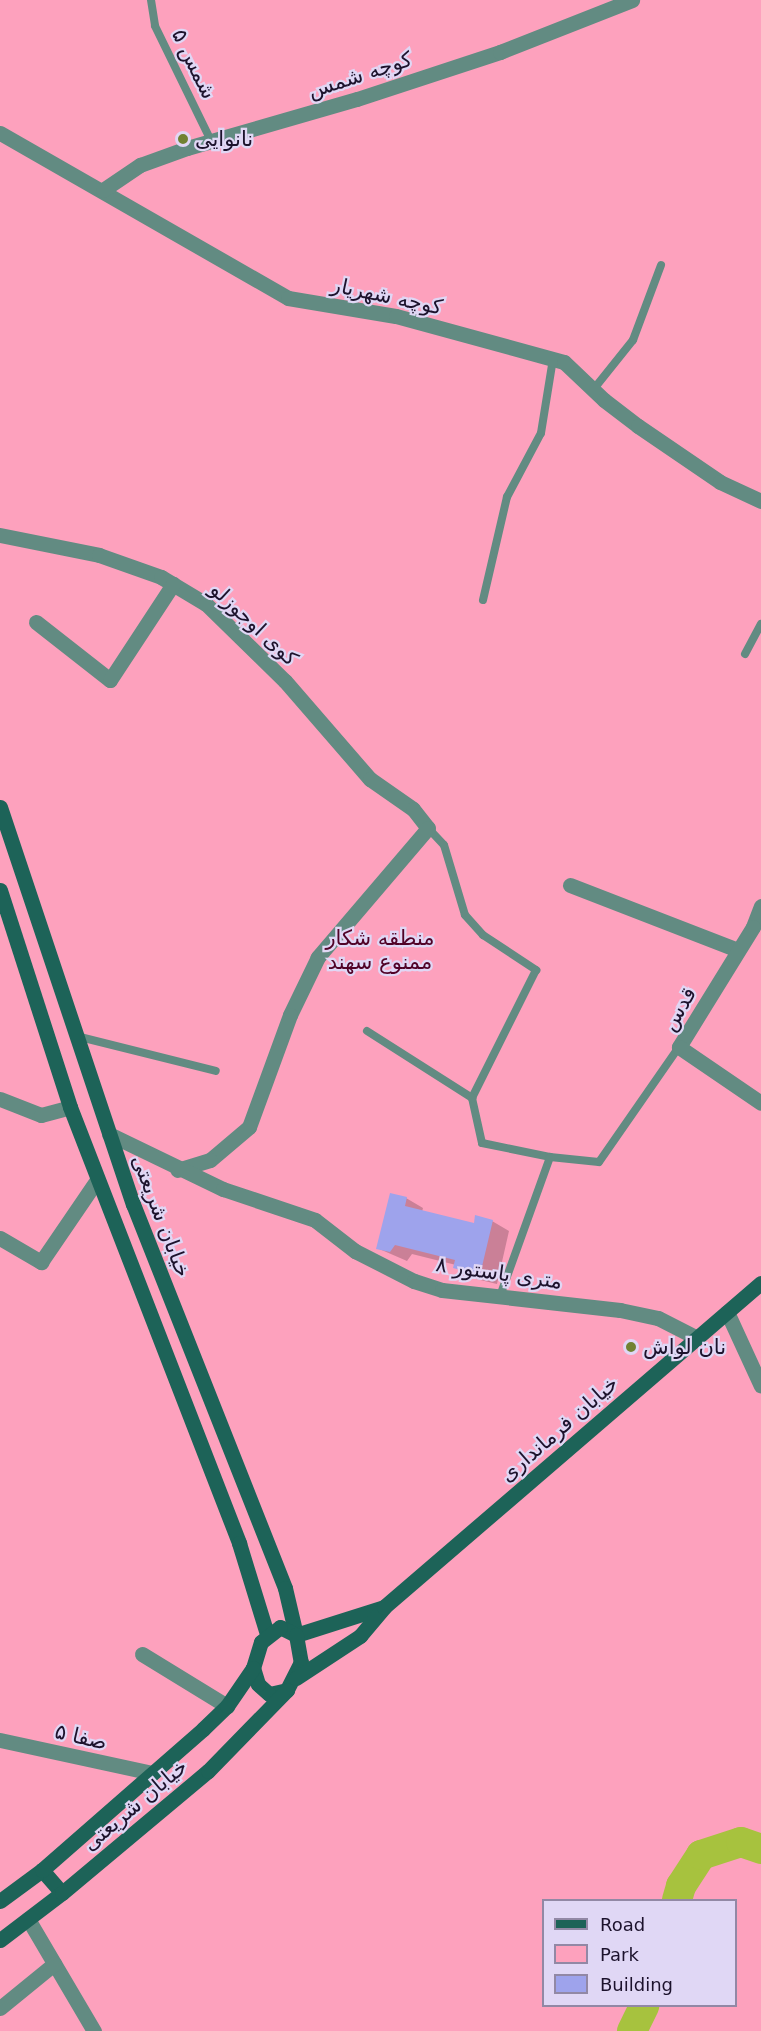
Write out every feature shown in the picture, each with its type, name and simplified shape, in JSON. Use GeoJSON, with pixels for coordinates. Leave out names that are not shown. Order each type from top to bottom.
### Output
{"type":"FeatureCollection","features":[{"type":"Feature","properties":{"kind":"main road","name":"خیابان شریعتی"},"geometry":{"type":"LineString","coordinates":[[0,807],[133,1204],[285,1588],[296,1635]]}},
{"type":"Feature","properties":{"kind":"main road"},"geometry":{"type":"LineString","coordinates":[[29,896],[2,896],[70,1107],[239,1543],[267,1634]]}},
{"type":"Feature","properties":{"kind":"main road","name":"خیابان فرمانداری"},"geometry":{"type":"LineString","coordinates":[[292,1684],[360,1636],[384,1607],[761,1283]]}},
{"type":"Feature","properties":{"kind":"main road"},"geometry":{"type":"LineString","coordinates":[[239,1543],[264,1534]]}},
{"type":"Feature","properties":{"kind":"main road","name":"خیابان فرمانداری"},"geometry":{"type":"LineString","coordinates":[[296,1635],[384,1607]]}},
{"type":"Feature","properties":{"kind":"main road"},"geometry":{"type":"LineString","coordinates":[[280,1627],[296,1635],[301,1653],[292,1684],[277,1694],[262,1689],[253,1668],[267,1634],[280,1627]]}},
{"type":"Feature","properties":{"kind":"main road","name":"خیابان شریعتی"},"geometry":{"type":"LineString","coordinates":[[0,1901],[42,1870],[227,1706],[253,1668]]}},
{"type":"Feature","properties":{"kind":"main road","name":"خیابان شریعتی"},"geometry":{"type":"LineString","coordinates":[[0,1940],[62,1893],[208,1771],[292,1684]]}},
{"type":"Feature","properties":{"kind":"main road"},"geometry":{"type":"LineString","coordinates":[[42,1870],[62,1893]]}},
{"type":"Feature","properties":{"kind":"street","name":"کوچه شمس"},"geometry":{"type":"LineString","coordinates":[[103,190],[140,165],[211,141],[357,99],[500,52],[632,0]]}},
{"type":"Feature","properties":{"kind":"street","name":"کوچه شهریار"},"geometry":{"type":"LineString","coordinates":[[0,133],[103,190],[195,248],[252,274],[288,298],[396,316],[564,362],[593,390],[720,482],[761,501]]}},
{"type":"Feature","properties":{"kind":"street","name":"کوی اوجوزلو"},"geometry":{"type":"LineString","coordinates":[[0,535],[99,555],[173,584],[206,604],[285,681],[370,779],[413,809],[429,828]]}},
{"type":"Feature","properties":{"kind":"street"},"geometry":{"type":"LineString","coordinates":[[36,622],[110,680],[173,584]]}},
{"type":"Feature","properties":{"kind":"street"},"geometry":{"type":"LineString","coordinates":[[177,1170],[210,1160],[249,1127],[290,1015],[318,957],[429,828]]}},
{"type":"Feature","properties":{"kind":"street"},"geometry":{"type":"LineString","coordinates":[[570,885],[738,951]]}},
{"type":"Feature","properties":{"kind":"street","name":"قدس"},"geometry":{"type":"LineString","coordinates":[[761,908],[738,951],[679,1047],[761,1103]]}},
{"type":"Feature","properties":{"kind":"street"},"geometry":{"type":"LineString","coordinates":[[0,1099],[40,1115],[70,1107]]}},
{"type":"Feature","properties":{"kind":"street","name":"۸ متری پاستور"},"geometry":{"type":"LineString","coordinates":[[109,1134],[177,1170],[315,1220],[355,1251],[414,1281],[442,1290],[658,1318],[697,1338]]}},
{"type":"Feature","properties":{"kind":"street"},"geometry":{"type":"LineString","coordinates":[[0,1238],[41,1262],[97,1180]]}},
{"type":"Feature","properties":{"kind":"street"},"geometry":{"type":"LineString","coordinates":[[727,1312],[761,1386]]}},
{"type":"Feature","properties":{"kind":"street"},"geometry":{"type":"LineString","coordinates":[[142,1654],[227,1706]]}},
{"type":"Feature","properties":{"kind":"street","name":"صفا ۵"},"geometry":{"type":"LineString","coordinates":[[0,1740],[152,1773]]}},
{"type":"Feature","properties":{"kind":"street"},"geometry":{"type":"LineString","coordinates":[[28,1919],[94,2031]]}},
{"type":"Feature","properties":{"kind":"street"},"geometry":{"type":"LineString","coordinates":[[0,2008],[54,1964]]}},
{"type":"Feature","properties":{"kind":"lane","name":"شمس ۵"},"geometry":{"type":"LineString","coordinates":[[151,0],[155,26],[211,141]]}},
{"type":"Feature","properties":{"kind":"lane"},"geometry":{"type":"LineString","coordinates":[[593,390],[633,340],[661,265]]}},
{"type":"Feature","properties":{"kind":"lane"},"geometry":{"type":"LineString","coordinates":[[483,600],[507,497],[541,433],[553,359]]}},
{"type":"Feature","properties":{"kind":"lane"},"geometry":{"type":"LineString","coordinates":[[745,654],[761,624]]}},
{"type":"Feature","properties":{"kind":"lane"},"geometry":{"type":"LineString","coordinates":[[429,828],[444,844],[465,915],[483,935],[536,970],[472,1098],[482,1143],[550,1157],[599,1162],[679,1047]]}},
{"type":"Feature","properties":{"kind":"lane"},"geometry":{"type":"LineString","coordinates":[[367,1031],[472,1098]]}},
{"type":"Feature","properties":{"kind":"lane"},"geometry":{"type":"LineString","coordinates":[[76,1036],[216,1071]]}},
{"type":"Feature","properties":{"kind":"lane"},"geometry":{"type":"LineString","coordinates":[[500,1296],[550,1157]]}},
{"type":"Feature","properties":{"kind":"green space","name":"منطقه شکار ممنوع سهند"},"geometry":{"type":"Polygon","coordinates":[[[0,0],[761,0],[761,2031],[0,2031],[0,0]]]}},
{"type":"Feature","properties":{"kind":"building"},"geometry":{"type":"Polygon","coordinates":[[[390,1193],[407,1197],[405,1206],[474,1223],[475,1215],[493,1220],[480,1275],[453,1268],[455,1260],[395,1245],[390,1252],[376,1249],[390,1193]]]}},
{"type":"Feature","properties":{"kind":"waterway"},"geometry":{"type":"LineString","coordinates":[[677,1899],[681,1886],[701,1855],[741,1842],[761,1849]]}},
{"type":"Feature","properties":{"kind":"waterway"},"geometry":{"type":"LineString","coordinates":[[632,2031],[644,2007]]}},
{"type":"Feature","properties":{"kind":"place","name":"نانوایی"},"geometry":{"type":"Point","coordinates":[183,139]}},
{"type":"Feature","properties":{"kind":"place","name":"نان لواش"},"geometry":{"type":"Point","coordinates":[631,1347]}}]}
